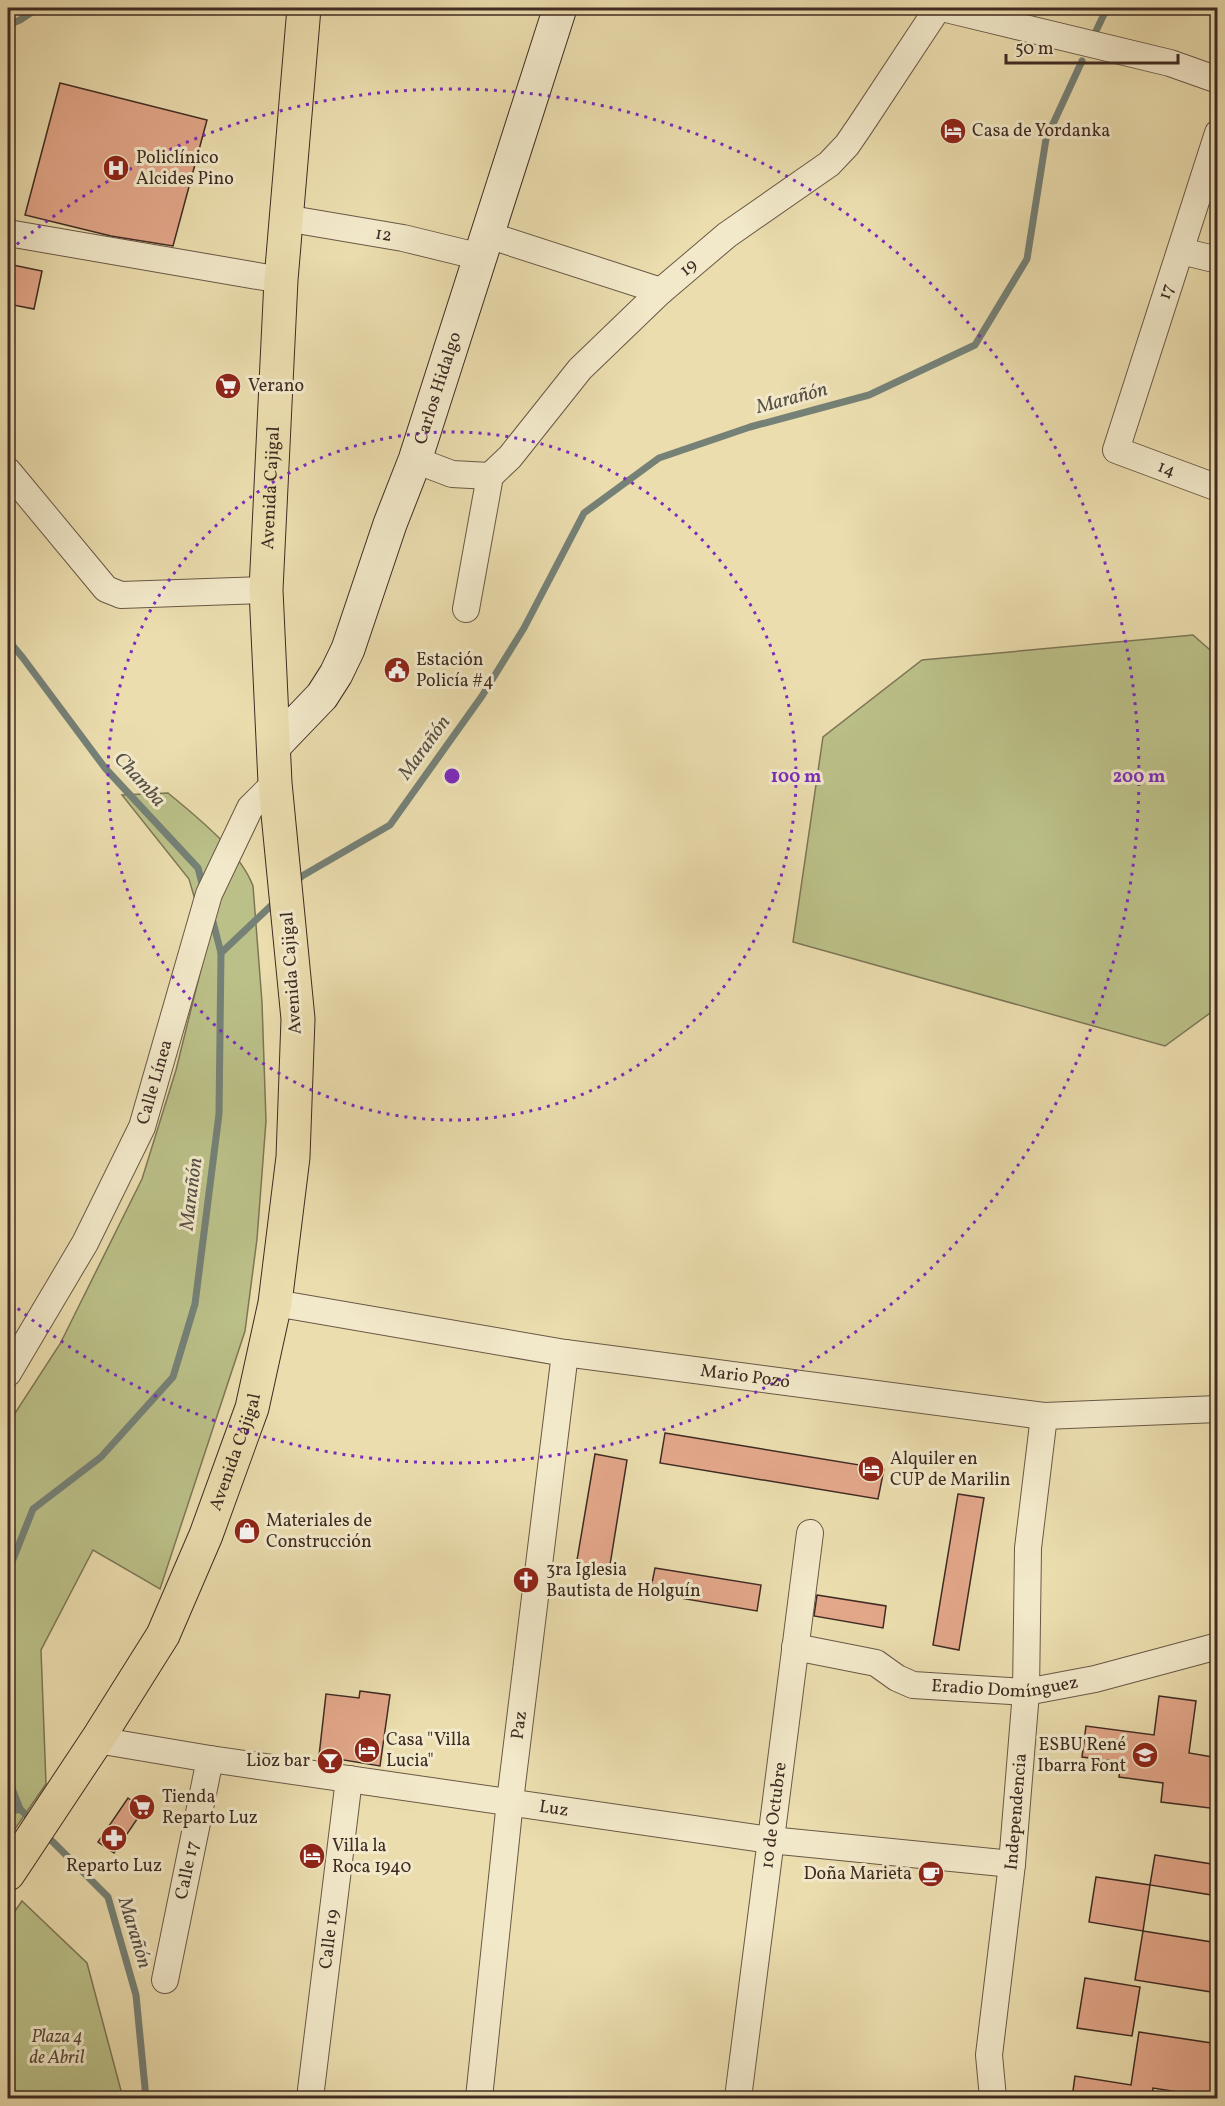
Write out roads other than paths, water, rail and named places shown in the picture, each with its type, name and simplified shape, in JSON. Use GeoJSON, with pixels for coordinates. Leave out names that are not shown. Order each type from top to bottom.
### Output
{"type":"FeatureCollection","features":[{"type":"Feature","properties":{"kind":"main road","name":"Avenida Cajigal"},"geometry":{"type":"LineString","coordinates":[[15,1862],[97,1740],[162,1635],[206,1535],[252,1408],[275,1303],[293,1157],[298,1019],[275,783],[266,590],[281,279],[304,8]]}},
{"type":"Feature","properties":{"kind":"street","name":"Carlos Hidalgo"},"geometry":{"type":"LineString","coordinates":[[274,746],[322,696],[348,649],[390,524],[415,460],[560,8]]}},
{"type":"Feature","properties":{"kind":"street"},"geometry":{"type":"LineString","coordinates":[[940,8],[1170,63],[1218,80]]}},
{"type":"Feature","properties":{"kind":"street","name":"19"},"geometry":{"type":"LineString","coordinates":[[490,476],[510,457],[580,369],[661,291],[727,235],[830,164],[847,145],[940,8]]}},
{"type":"Feature","properties":{"kind":"street","name":"17"},"geometry":{"type":"LineString","coordinates":[[1116,450],[1218,133]]}},
{"type":"Feature","properties":{"kind":"street","name":"12"},"geometry":{"type":"LineString","coordinates":[[285,218],[392,236],[484,246],[661,291]]}},
{"type":"Feature","properties":{"kind":"street"},"geometry":{"type":"LineString","coordinates":[[8,233],[281,279]]}},
{"type":"Feature","properties":{"kind":"street"},"geometry":{"type":"LineString","coordinates":[[1181,251],[1218,260]]}},
{"type":"Feature","properties":{"kind":"street","name":"14"},"geometry":{"type":"LineString","coordinates":[[1116,450],[1218,488]]}},
{"type":"Feature","properties":{"kind":"street"},"geometry":{"type":"LineString","coordinates":[[415,460],[452,474],[490,476],[466,609]]}},
{"type":"Feature","properties":{"kind":"street"},"geometry":{"type":"LineString","coordinates":[[8,471],[106,589],[113,593],[121,595],[266,590]]}},
{"type":"Feature","properties":{"kind":"street","name":"Calle Línea"},"geometry":{"type":"LineString","coordinates":[[8,1373],[85,1243],[142,1127],[209,894],[250,808],[275,783]]}},
{"type":"Feature","properties":{"kind":"street","name":"Mario Pozo"},"geometry":{"type":"LineString","coordinates":[[275,1303],[565,1353],[1044,1416],[1218,1409]]}},
{"type":"Feature","properties":{"kind":"street","name":"Paz"},"geometry":{"type":"LineString","coordinates":[[479,2098],[510,1801],[565,1353]]}},
{"type":"Feature","properties":{"kind":"street","name":"Independencia"},"geometry":{"type":"LineString","coordinates":[[993,2098],[989,2055],[1012,1864],[1026,1692],[1029,1538],[1044,1416]]}},
{"type":"Feature","properties":{"kind":"street","name":"10 de Octubre"},"geometry":{"type":"LineString","coordinates":[[738,2098],[810,1533]]}},
{"type":"Feature","properties":{"kind":"street","name":"Eradio Domínguez"},"geometry":{"type":"LineString","coordinates":[[795,1647],[876,1663],[897,1678],[913,1685],[1026,1692],[1095,1679],[1218,1646]]}},
{"type":"Feature","properties":{"kind":"street","name":"Luz"},"geometry":{"type":"LineString","coordinates":[[97,1740],[210,1759],[770,1839],[1012,1864]]}},
{"type":"Feature","properties":{"kind":"street","name":"Calle 17"},"geometry":{"type":"LineString","coordinates":[[165,1980],[210,1759]]}},
{"type":"Feature","properties":{"kind":"street","name":"Calle 19"},"geometry":{"type":"LineString","coordinates":[[310,2098],[349,1779]]}},
{"type":"Feature","properties":{"kind":"waterway"},"geometry":{"type":"LineString","coordinates":[[8,25],[38,8]]}},
{"type":"Feature","properties":{"kind":"waterway","name":"Marañón"},"geometry":{"type":"LineString","coordinates":[[1096,31],[1107,8]]}},
{"type":"Feature","properties":{"kind":"waterway","name":"Marañón"},"geometry":{"type":"LineString","coordinates":[[294,883],[302,876],[390,825],[482,696],[524,628],[584,513],[659,458],[750,427],[869,395],[975,345],[1027,259],[1046,139],[1082,61]]}},
{"type":"Feature","properties":{"kind":"waterway","name":"Chamba"},"geometry":{"type":"LineString","coordinates":[[8,640],[105,768],[198,868],[203,887]]}},
{"type":"Feature","properties":{"kind":"waterway","name":"Marañón"},"geometry":{"type":"LineString","coordinates":[[221,953],[276,901]]}},
{"type":"Feature","properties":{"kind":"waterway","name":"Marañón"},"geometry":{"type":"LineString","coordinates":[[8,1572],[33,1509],[101,1457],[173,1377],[195,1304],[219,1114],[221,953],[212,918]]}},
{"type":"Feature","properties":{"kind":"waterway","name":"Marañón"},"geometry":{"type":"LineString","coordinates":[[8,1778],[20,1809],[33,1822]]}},
{"type":"Feature","properties":{"kind":"waterway"},"geometry":{"type":"LineString","coordinates":[[8,1812],[20,1809]]}},
{"type":"Feature","properties":{"kind":"waterway","name":"Marañón"},"geometry":{"type":"LineString","coordinates":[[45,1834],[108,1897],[136,1995],[146,2098]]}},
{"type":"Feature","properties":{"kind":"place","name":"Casa de Yordanka"},"geometry":{"type":"Point","coordinates":[953,131]}},
{"type":"Feature","properties":{"kind":"place","name":"Policlínico Alcides Pino"},"geometry":{"type":"Point","coordinates":[116,168]}},
{"type":"Feature","properties":{"kind":"place","name":"Verano"},"geometry":{"type":"Point","coordinates":[228,386]}},
{"type":"Feature","properties":{"kind":"place","name":"Estación Policía #4"},"geometry":{"type":"Point","coordinates":[397,670]}},
{"type":"Feature","properties":{"kind":"place","name":"Alquiler en CUP de Marilin"},"geometry":{"type":"Point","coordinates":[871,1469]}},
{"type":"Feature","properties":{"kind":"place","name":"Materiales de Construcción"},"geometry":{"type":"Point","coordinates":[247,1531]}},
{"type":"Feature","properties":{"kind":"place","name":"3ra Iglesia Bautista de Holguín"},"geometry":{"type":"Point","coordinates":[526,1580]}},
{"type":"Feature","properties":{"kind":"place","name":"Casa \"Villa Lucia\""},"geometry":{"type":"Point","coordinates":[367,1750]}},
{"type":"Feature","properties":{"kind":"place","name":"ESBU René Ibarra Font"},"geometry":{"type":"Point","coordinates":[1145,1755]}},
{"type":"Feature","properties":{"kind":"place","name":"Lioz bar"},"geometry":{"type":"Point","coordinates":[330,1761]}},
{"type":"Feature","properties":{"kind":"place","name":"Tienda Reparto Luz"},"geometry":{"type":"Point","coordinates":[142,1807]}},
{"type":"Feature","properties":{"kind":"place","name":"Reparto Luz"},"geometry":{"type":"Point","coordinates":[114,1838]}},
{"type":"Feature","properties":{"kind":"place","name":"Villa la Roca 1940"},"geometry":{"type":"Point","coordinates":[312,1856]}},
{"type":"Feature","properties":{"kind":"place","name":"Doña Marieta"},"geometry":{"type":"Point","coordinates":[931,1874]}},
{"type":"Feature","properties":{"kind":"park label","name":"Plaza 4 de Abril"},"geometry":{"type":"Point","coordinates":[57,2047]}}]}
